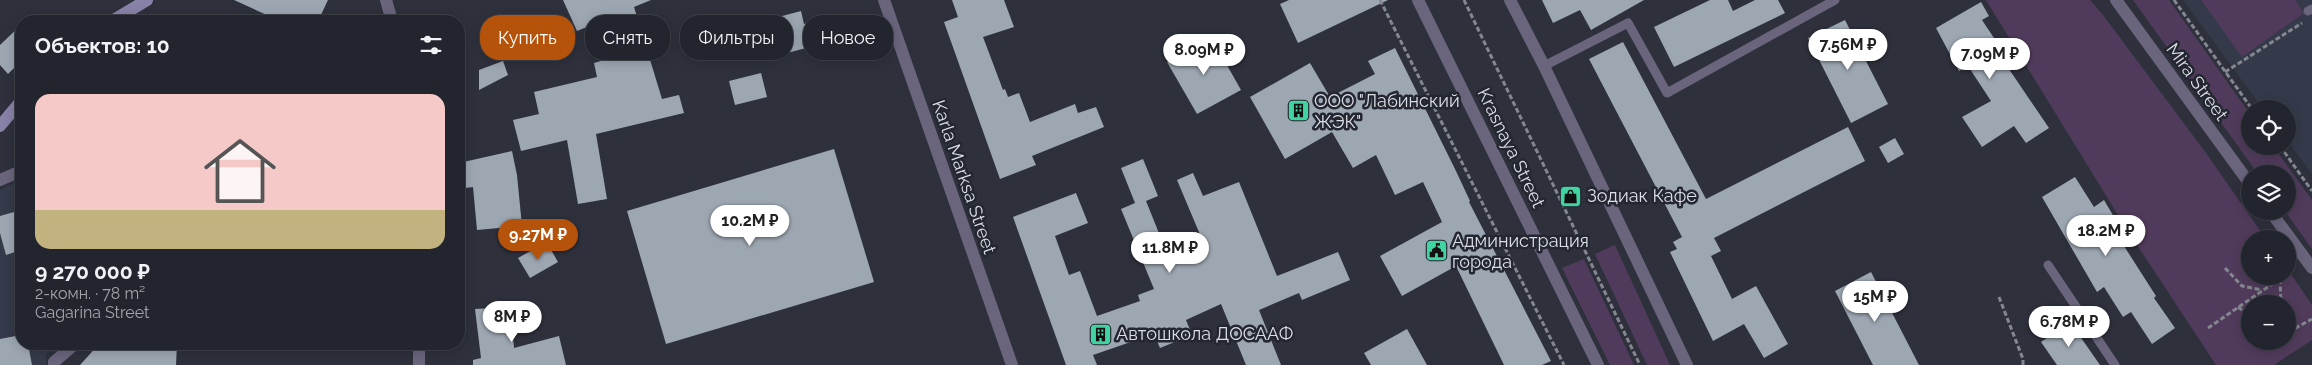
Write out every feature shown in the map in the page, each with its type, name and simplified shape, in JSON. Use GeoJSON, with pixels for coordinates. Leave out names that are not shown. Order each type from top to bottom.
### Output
{"type":"FeatureCollection","features":[{"type":"Feature","properties":{"kind":"main road"},"geometry":{"type":"LineString","coordinates":[[122,15],[147,0]]}},
{"type":"Feature","properties":{"kind":"main road"},"geometry":{"type":"LineString","coordinates":[[0,126],[15,108]]}},
{"type":"Feature","properties":{"kind":"street"},"geometry":{"type":"LineString","coordinates":[[386,0],[390,15]]}},
{"type":"Feature","properties":{"kind":"street","name":"Karla Marksa Street"},"geometry":{"type":"LineString","coordinates":[[884,0],[1012,365]]}},
{"type":"Feature","properties":{"kind":"street","name":"Krasnaya Street"},"geometry":{"type":"LineString","coordinates":[[1418,0],[1598,365]]}},
{"type":"Feature","properties":{"kind":"street"},"geometry":{"type":"LineString","coordinates":[[1510,0],[1544,66],[1687,365]]}},
{"type":"Feature","properties":{"kind":"street","name":"Mira Street"},"geometry":{"type":"LineString","coordinates":[[2116,0],[2241,172]]}},
{"type":"Feature","properties":{"kind":"street"},"geometry":{"type":"LineString","coordinates":[[0,180],[15,174]]}},
{"type":"Feature","properties":{"kind":"street"},"geometry":{"type":"LineString","coordinates":[[2277,220],[2312,268]]}},
{"type":"Feature","properties":{"kind":"street"},"geometry":{"type":"LineString","coordinates":[[54,365],[54,362],[68,350]]}},
{"type":"Feature","properties":{"kind":"street"},"geometry":{"type":"LineString","coordinates":[[419,350],[419,365]]}},
{"type":"Feature","properties":{"kind":"lane"},"geometry":{"type":"LineString","coordinates":[[1544,66],[1628,23],[1666,93],[1835,0]]}},
{"type":"Feature","properties":{"kind":"lane"},"geometry":{"type":"LineString","coordinates":[[2048,266],[2115,365]]}},
{"type":"Feature","properties":{"kind":"path"},"geometry":{"type":"LineString","coordinates":[[1380,0],[1564,365]]}},
{"type":"Feature","properties":{"kind":"path"},"geometry":{"type":"LineString","coordinates":[[1464,0],[1640,365]]}},
{"type":"Feature","properties":{"kind":"path"},"geometry":{"type":"LineString","coordinates":[[2174,0],[2246,100]]}},
{"type":"Feature","properties":{"kind":"path"},"geometry":{"type":"LineString","coordinates":[[2226,72],[2307,20],[2310,10]]}},
{"type":"Feature","properties":{"kind":"path"},"geometry":{"type":"LineString","coordinates":[[2286,155],[2312,191]]}},
{"type":"Feature","properties":{"kind":"path"},"geometry":{"type":"LineString","coordinates":[[2225,268],[2242,286],[2262,290]]}},
{"type":"Feature","properties":{"kind":"path"},"geometry":{"type":"LineString","coordinates":[[2208,328],[2270,285]]}},
{"type":"Feature","properties":{"kind":"path"},"geometry":{"type":"LineString","coordinates":[[1999,297],[2024,359],[2023,365]]}},
{"type":"Feature","properties":{"kind":"path"},"geometry":{"type":"LineString","coordinates":[[2296,328],[2312,319]]}},
{"type":"Feature","properties":{"kind":"shaded area"},"geometry":{"type":"Polygon","coordinates":[[[1986,0],[2090,0],[2206,153],[2241,203],[2241,220],[2253,220],[2260,230],[2241,230],[2241,285],[2296,285],[2296,282],[2312,305],[2312,340],[2274,365],[2216,365],[2126,228],[1986,0]]]}},
{"type":"Feature","properties":{"kind":"shaded area"},"geometry":{"type":"Polygon","coordinates":[[[2133,0],[2169,0],[2241,101],[2241,150],[2133,0]]]}},
{"type":"Feature","properties":{"kind":"shaded area"},"geometry":{"type":"Polygon","coordinates":[[[2183,0],[2312,0],[2312,174],[2296,152],[2296,100],[2256,100],[2183,0]]]}},
{"type":"Feature","properties":{"kind":"shaded area"},"geometry":{"type":"Polygon","coordinates":[[[2201,0],[2295,0],[2304,13],[2242,57],[2201,0]]]}},
{"type":"Feature","properties":{"kind":"shaded area"},"geometry":{"type":"Polygon","coordinates":[[[2244,155],[2280,155],[2287,165],[2252,165],[2244,155]]]}},
{"type":"Feature","properties":{"kind":"shaded area"},"geometry":{"type":"Polygon","coordinates":[[[2296,178],[2312,200],[2312,249],[2291,220],[2296,220],[2296,178]]]}},
{"type":"Feature","properties":{"kind":"shaded area"},"geometry":{"type":"Polygon","coordinates":[[[15,182],[15,350],[53,350],[46,354],[46,365],[0,365],[0,190],[15,182]]]}},
{"type":"Feature","properties":{"kind":"shaded area"},"geometry":{"type":"Polygon","coordinates":[[[1615,245],[1670,365],[1647,365],[1595,254],[1615,245]]]}},
{"type":"Feature","properties":{"kind":"shaded area"},"geometry":{"type":"Polygon","coordinates":[[[1584,259],[1634,365],[1610,365],[1562,268],[1584,259]]]}},
{"type":"Feature","properties":{"kind":"building"},"geometry":{"type":"Polygon","coordinates":[[[234,0],[328,0],[321,15],[267,15],[234,0]]]}},
{"type":"Feature","properties":{"kind":"building"},"geometry":{"type":"Polygon","coordinates":[[[563,0],[651,0],[634,7],[636,15],[585,15],[585,28],[577,31],[575,15],[570,15],[563,0]]]}},
{"type":"Feature","properties":{"kind":"building"},"geometry":{"type":"Polygon","coordinates":[[[952,0],[1004,0],[1014,27],[983,37],[1003,90],[1005,89],[1008,97],[1019,93],[1030,122],[1075,104],[1078,113],[1096,107],[1104,127],[1032,156],[1036,165],[1000,179],[944,22],[958,17],[952,0]]]}},
{"type":"Feature","properties":{"kind":"building"},"geometry":{"type":"Polygon","coordinates":[[[1289,0],[1388,0],[1298,43],[1280,4],[1289,0]]]}},
{"type":"Feature","properties":{"kind":"building"},"geometry":{"type":"Polygon","coordinates":[[[1542,0],[1644,0],[1591,30],[1580,10],[1553,23],[1542,0]]]}},
{"type":"Feature","properties":{"kind":"building"},"geometry":{"type":"Polygon","coordinates":[[[1710,0],[1728,0],[1733,11],[1755,0],[1778,0],[1785,13],[1674,67],[1654,27],[1710,0]]]}},
{"type":"Feature","properties":{"kind":"building"},"geometry":{"type":"Polygon","coordinates":[[[1981,2],[1989,16],[1982,20],[1998,44],[1994,47],[2049,128],[2026,143],[2014,126],[1982,147],[1962,117],[1991,101],[1968,66],[1959,71],[1936,28],[1981,2]]]}},
{"type":"Feature","properties":{"kind":"building"},"geometry":{"type":"Polygon","coordinates":[[[801,11],[803,20],[803,49],[793,51],[793,15],[786,15],[801,11]]]}},
{"type":"Feature","properties":{"kind":"building"},"geometry":{"type":"Polygon","coordinates":[[[1845,20],[1888,104],[1851,123],[1808,38],[1845,20]]]}},
{"type":"Feature","properties":{"kind":"building"},"geometry":{"type":"Polygon","coordinates":[[[15,31],[15,67],[8,74],[0,65],[0,45],[15,31]]]}},
{"type":"Feature","properties":{"kind":"building"},"geometry":{"type":"Polygon","coordinates":[[[1211,37],[1241,90],[1197,114],[1167,62],[1211,37]]]}},
{"type":"Feature","properties":{"kind":"building"},"geometry":{"type":"Polygon","coordinates":[[[1623,42],[1706,199],[1848,127],[1865,161],[1714,238],[1721,251],[1711,256],[1732,299],[1756,286],[1788,344],[1764,358],[1744,324],[1713,341],[1670,252],[1677,249],[1673,242],[1682,237],[1589,59],[1623,42]]]}},
{"type":"Feature","properties":{"kind":"building"},"geometry":{"type":"Polygon","coordinates":[[[1395,48],[1455,169],[1469,202],[1551,361],[1542,365],[1504,365],[1456,266],[1402,296],[1380,256],[1442,222],[1423,182],[1395,195],[1376,155],[1353,168],[1332,132],[1285,159],[1250,97],[1310,63],[1330,97],[1375,74],[1368,61],[1395,48]]]}},
{"type":"Feature","properties":{"kind":"building"},"geometry":{"type":"Polygon","coordinates":[[[604,60],[650,60],[662,99],[679,95],[684,113],[596,134],[607,199],[578,204],[567,140],[521,151],[513,120],[539,114],[534,92],[597,77],[594,63],[604,60]]]}},
{"type":"Feature","properties":{"kind":"building"},"geometry":{"type":"Polygon","coordinates":[[[503,61],[508,75],[479,90],[479,70],[503,61]]]}},
{"type":"Feature","properties":{"kind":"building"},"geometry":{"type":"Polygon","coordinates":[[[761,73],[767,97],[735,105],[729,81],[761,73]]]}},
{"type":"Feature","properties":{"kind":"building"},"geometry":{"type":"Polygon","coordinates":[[[1895,138],[1904,154],[1888,163],[1879,147],[1895,138]]]}},
{"type":"Feature","properties":{"kind":"building"},"geometry":{"type":"Polygon","coordinates":[[[834,149],[874,282],[666,344],[627,211],[834,149]]]}},
{"type":"Feature","properties":{"kind":"building"},"geometry":{"type":"Polygon","coordinates":[[[512,151],[517,175],[522,226],[477,230],[473,187],[465,188],[465,162],[512,151]]]}},
{"type":"Feature","properties":{"kind":"building"},"geometry":{"type":"Polygon","coordinates":[[[1143,159],[1158,196],[1146,201],[1169,258],[1204,244],[1177,180],[1193,173],[1203,196],[1239,182],[1277,276],[1338,252],[1350,280],[1302,300],[1299,293],[1259,310],[1281,365],[1246,365],[1221,304],[1186,320],[1192,335],[1160,348],[1154,334],[1093,355],[1097,365],[1066,365],[1013,217],[1076,193],[1088,223],[1055,236],[1069,275],[1080,271],[1097,316],[1140,301],[1138,295],[1154,289],[1121,209],[1135,203],[1121,168],[1143,159]]]}},
{"type":"Feature","properties":{"kind":"building"},"geometry":{"type":"Polygon","coordinates":[[[2075,177],[2094,207],[2104,200],[2114,217],[2108,221],[2156,296],[2154,298],[2175,328],[2152,344],[2131,312],[2123,317],[2104,287],[2097,292],[2042,197],[2075,177]]]}},
{"type":"Feature","properties":{"kind":"building"},"geometry":{"type":"Polygon","coordinates":[[[15,212],[15,252],[6,255],[0,233],[0,216],[15,212]]]}},
{"type":"Feature","properties":{"kind":"building"},"geometry":{"type":"Polygon","coordinates":[[[541,245],[545,251],[550,248],[558,262],[530,278],[518,258],[541,245]]]}},
{"type":"Feature","properties":{"kind":"building"},"geometry":{"type":"Polygon","coordinates":[[[1871,272],[1919,365],[1873,365],[1835,291],[1871,272]]]}},
{"type":"Feature","properties":{"kind":"building"},"geometry":{"type":"Polygon","coordinates":[[[511,307],[514,348],[559,336],[566,365],[473,365],[473,360],[481,358],[475,309],[511,307]]]}},
{"type":"Feature","properties":{"kind":"building"},"geometry":{"type":"Polygon","coordinates":[[[2070,322],[2100,365],[2057,365],[2041,342],[2070,322]]]}},
{"type":"Feature","properties":{"kind":"building"},"geometry":{"type":"Polygon","coordinates":[[[1407,329],[1427,365],[1371,365],[1364,353],[1407,329]]]}},
{"type":"Feature","properties":{"kind":"building"},"geometry":{"type":"Polygon","coordinates":[[[15,336],[15,350],[29,350],[32,365],[0,365],[0,339],[15,336]]]}},
{"type":"Feature","properties":{"kind":"building"},"geometry":{"type":"Polygon","coordinates":[[[94,350],[177,350],[176,365],[80,365],[94,350]]]}},
{"type":"Feature","properties":{"kind":"place","name":"ООО \"Лабинский ЖЭК\""},"geometry":{"type":"Point","coordinates":[1298,111]}},
{"type":"Feature","properties":{"kind":"place","name":"Зодиак Кафе"},"geometry":{"type":"Point","coordinates":[1571,196]}},
{"type":"Feature","properties":{"kind":"place","name":"Администрация города"},"geometry":{"type":"Point","coordinates":[1436,251]}},
{"type":"Feature","properties":{"kind":"place","name":"Автошкола ДОСААФ"},"geometry":{"type":"Point","coordinates":[1100,334]}}]}
